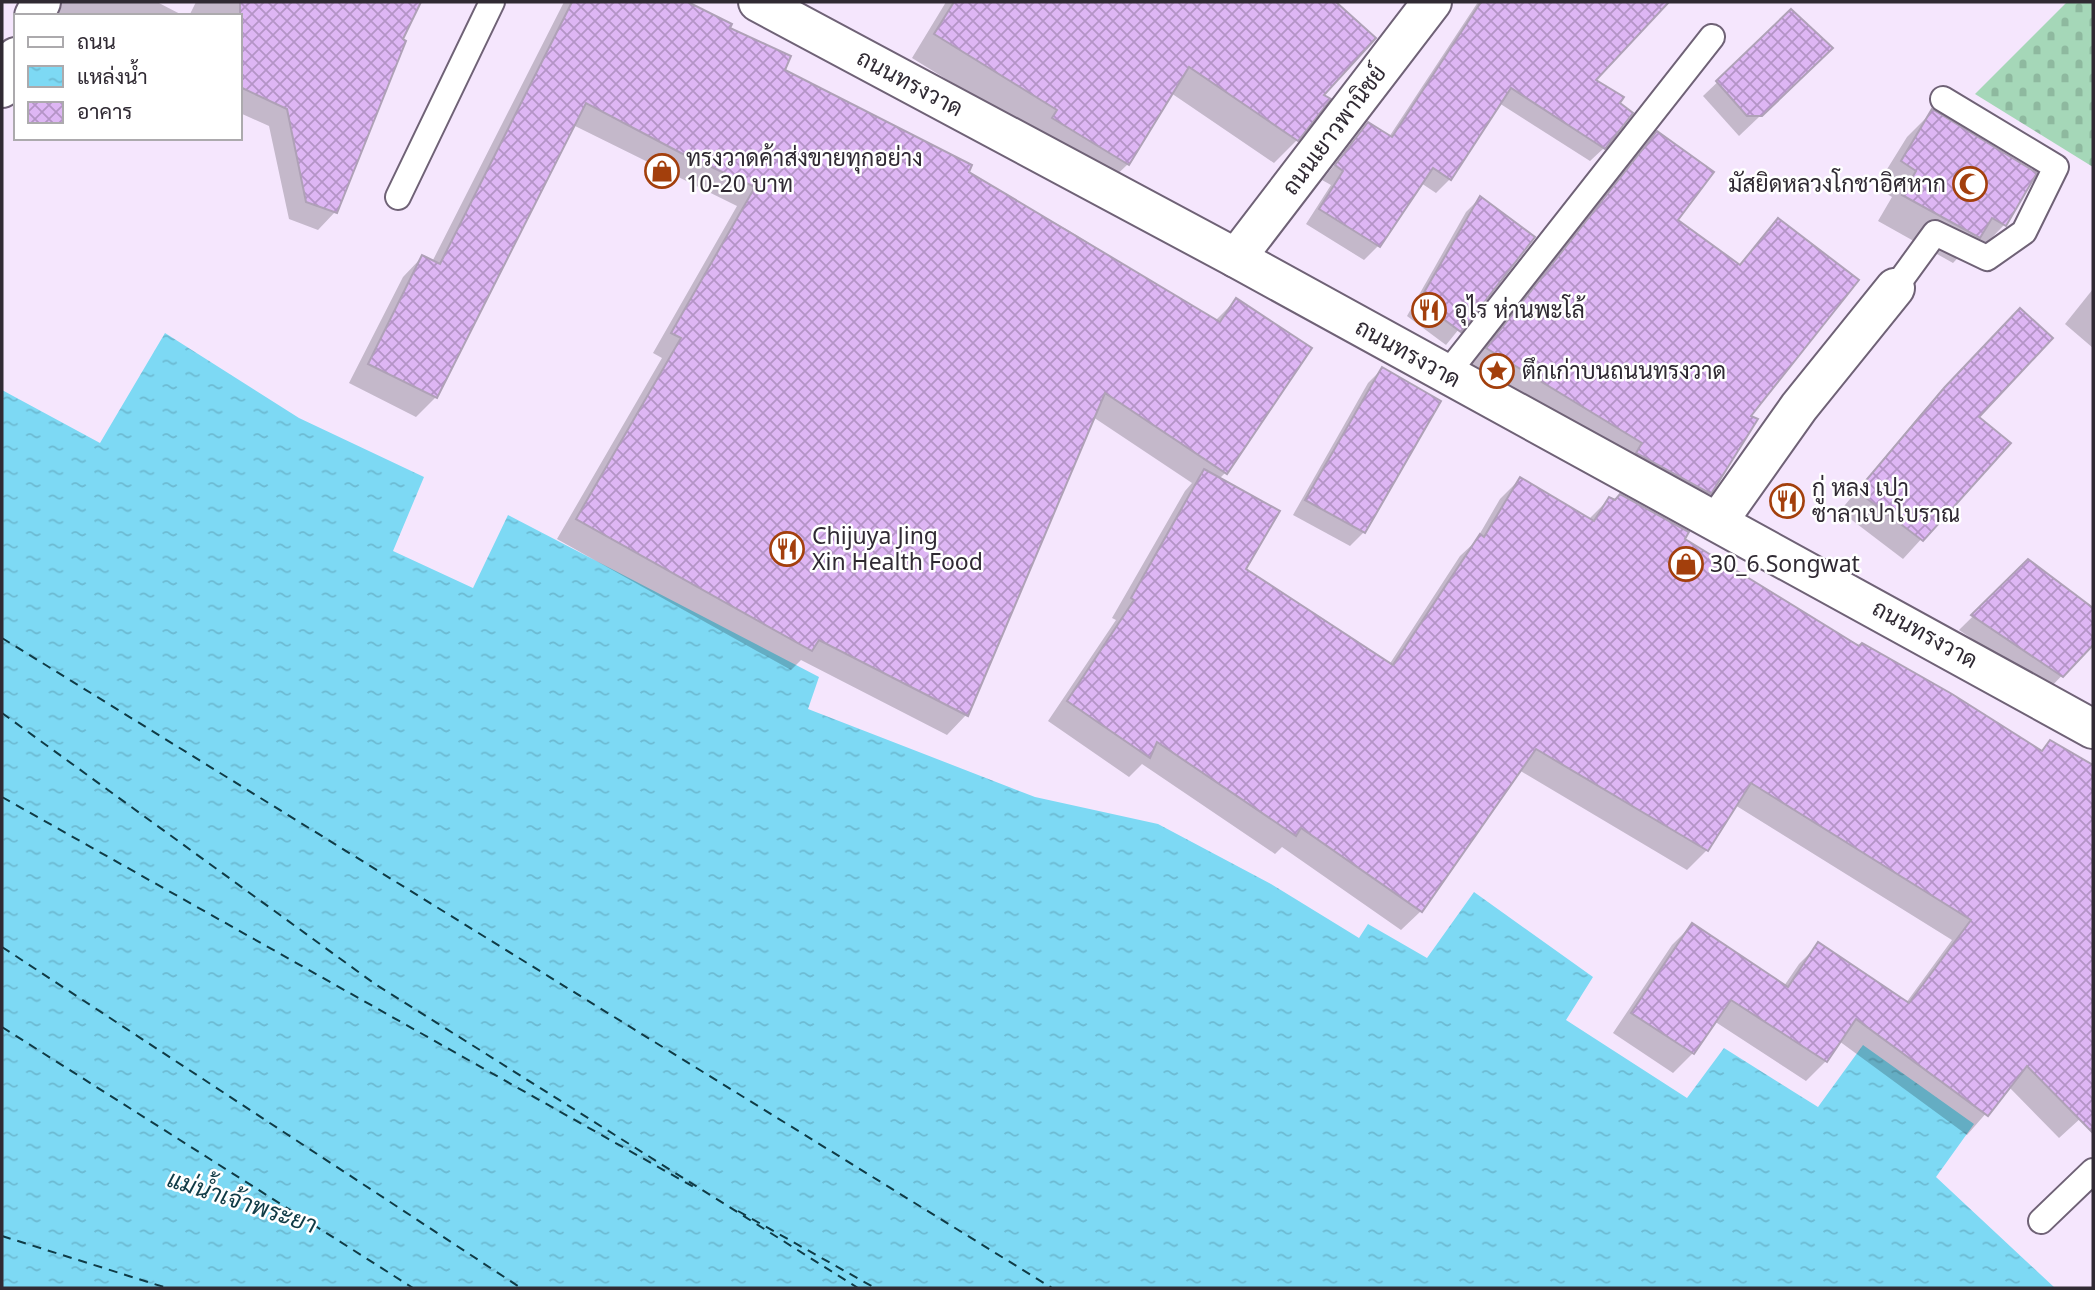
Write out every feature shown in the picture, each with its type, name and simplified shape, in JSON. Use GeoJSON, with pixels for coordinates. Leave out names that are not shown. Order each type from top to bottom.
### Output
{"type":"FeatureCollection","features":[{"type":"Feature","properties":{"kind":"street","name":"ถนนทรงวาด"},"geometry":{"type":"LineString","coordinates":[[758,2],[1719,520],[2093,729]]}},
{"type":"Feature","properties":{"kind":"street","name":"ถนนเยาวพานิชย์"},"geometry":{"type":"LineString","coordinates":[[1237,258],[1432,2]]}},
{"type":"Feature","properties":{"kind":"street"},"geometry":{"type":"LineString","coordinates":[[2,88],[14,61]]}},
{"type":"Feature","properties":{"kind":"street"},"geometry":{"type":"LineString","coordinates":[[1719,520],[1799,407],[1895,288]]}},
{"type":"Feature","properties":{"kind":"lane"},"geometry":{"type":"LineString","coordinates":[[398,197],[492,2]]}},
{"type":"Feature","properties":{"kind":"lane"},"geometry":{"type":"LineString","coordinates":[[1446,375],[1712,37]]}},
{"type":"Feature","properties":{"kind":"lane"},"geometry":{"type":"LineString","coordinates":[[1895,288],[1935,233],[1987,258],[2024,232],[2056,167],[1943,99]]}},
{"type":"Feature","properties":{"kind":"lane"},"geometry":{"type":"LineString","coordinates":[[2041,1221],[2093,1171]]}},
{"type":"Feature","properties":{"kind":"green space"},"geometry":{"type":"Polygon","coordinates":[[[2067,2],[2093,2],[2093,167],[1975,94],[2067,2]]]}},
{"type":"Feature","properties":{"kind":"water","name":"แม่น้ำเจ้าพระยา"},"geometry":{"type":"Polygon","coordinates":[[[165,333],[299,418],[424,477],[393,551],[473,588],[508,515],[819,677],[808,709],[1035,797],[1158,824],[1271,884],[1359,938],[1368,924],[1427,958],[1474,892],[1593,977],[1566,1020],[1687,1098],[1724,1048],[1818,1107],[1863,1045],[1974,1124],[1936,1177],[2055,1288],[2,1288],[2,390],[100,443],[165,333]]]}},
{"type":"Feature","properties":{"kind":"building"},"geometry":{"type":"Polygon","coordinates":[[[240,2],[421,2],[403,39],[406,41],[337,213],[306,202],[287,109],[242,88],[240,2]]]}},
{"type":"Feature","properties":{"kind":"building"},"geometry":{"type":"Polygon","coordinates":[[[572,2],[688,2],[732,24],[730,28],[791,56],[785,70],[972,165],[969,172],[1220,322],[1236,298],[1312,348],[1227,474],[1105,393],[968,716],[819,640],[812,651],[576,519],[681,338],[671,333],[755,187],[681,153],[586,103],[437,398],[368,364],[422,255],[440,264],[572,2]]]}},
{"type":"Feature","properties":{"kind":"building"},"geometry":{"type":"Polygon","coordinates":[[[954,2],[1336,2],[1376,38],[1324,95],[1331,99],[1298,141],[1189,67],[1129,165],[1052,118],[1057,110],[934,34],[954,2]]]}},
{"type":"Feature","properties":{"kind":"building"},"geometry":{"type":"Polygon","coordinates":[[[1481,2],[1669,2],[1596,80],[1624,97],[1620,103],[1633,113],[1605,149],[1511,88],[1451,180],[1433,168],[1380,247],[1319,209],[1343,171],[1335,165],[1368,122],[1392,137],[1481,2]]]}},
{"type":"Feature","properties":{"kind":"building"},"geometry":{"type":"Polygon","coordinates":[[[1791,9],[1833,48],[1762,116],[1747,116],[1716,81],[1791,9]]]}},
{"type":"Feature","properties":{"kind":"building","name":"มัสยิดหลวงโกชาอิศหาก"},"geometry":{"type":"Polygon","coordinates":[[[1932,109],[2037,173],[2006,226],[1992,218],[1980,238],[1902,195],[1916,171],[1901,161],[1932,109]]]}},
{"type":"Feature","properties":{"kind":"building"},"geometry":{"type":"Polygon","coordinates":[[[1657,131],[1714,172],[1678,220],[1740,265],[1778,218],[1859,280],[1751,416],[1758,419],[1711,494],[1636,453],[1642,443],[1486,348],[1657,131]]]}},
{"type":"Feature","properties":{"kind":"building"},"geometry":{"type":"Polygon","coordinates":[[[1480,196],[1535,237],[1461,332],[1419,301],[1480,196]]]}},
{"type":"Feature","properties":{"kind":"building"},"geometry":{"type":"Polygon","coordinates":[[[2020,308],[2053,338],[1979,417],[2011,443],[1923,541],[1857,491],[1944,388],[2020,308]]]}},
{"type":"Feature","properties":{"kind":"building"},"geometry":{"type":"Polygon","coordinates":[[[1382,367],[1441,401],[1365,533],[1305,500],[1382,367]]]}},
{"type":"Feature","properties":{"kind":"building"},"geometry":{"type":"Polygon","coordinates":[[[1204,469],[1280,511],[1246,569],[1393,665],[1480,534],[1484,537],[1520,477],[1594,521],[1609,497],[1615,500],[1620,494],[1689,532],[1685,539],[1859,646],[1862,643],[1952,694],[2042,751],[2050,740],[2093,765],[2093,1133],[2027,1066],[1988,1116],[1856,1019],[1827,1062],[1731,1000],[1694,1054],[1631,1013],[1692,923],[1788,987],[1818,942],[1909,1003],[1971,920],[1751,783],[1708,851],[1536,749],[1422,912],[1301,828],[1296,836],[1157,742],[1150,758],[1067,701],[1134,600],[1131,598],[1204,469]]]}},
{"type":"Feature","properties":{"kind":"building"},"geometry":{"type":"Polygon","coordinates":[[[2028,559],[2093,608],[2093,645],[2063,677],[1971,615],[2028,559]]]}},
{"type":"Feature","properties":{"kind":"ferry route"},"geometry":{"type":"LineString","coordinates":[[2,638],[1052,1288]]}},
{"type":"Feature","properties":{"kind":"ferry route"},"geometry":{"type":"LineString","coordinates":[[2,713],[375,984],[858,1288]]}},
{"type":"Feature","properties":{"kind":"ferry route"},"geometry":{"type":"LineString","coordinates":[[2,797],[699,1190]]}},
{"type":"Feature","properties":{"kind":"ferry route"},"geometry":{"type":"LineString","coordinates":[[2,947],[521,1288]]}},
{"type":"Feature","properties":{"kind":"ferry route"},"geometry":{"type":"LineString","coordinates":[[2,1027],[413,1288]]}},
{"type":"Feature","properties":{"kind":"ferry route"},"geometry":{"type":"LineString","coordinates":[[738,1211],[875,1288]]}},
{"type":"Feature","properties":{"kind":"ferry route"},"geometry":{"type":"LineString","coordinates":[[2,1236],[167,1288]]}},
{"type":"Feature","properties":{"kind":"place","name":"ทรงวาดค้าส่งขายทุกอย่าง 10-20 บาท"},"geometry":{"type":"Point","coordinates":[662,171]}},
{"type":"Feature","properties":{"kind":"place","name":"มัสยิดหลวงโกชาอิศหาก"},"geometry":{"type":"Point","coordinates":[1970,184]}},
{"type":"Feature","properties":{"kind":"place","name":"อุไร ห่านพะโล้"},"geometry":{"type":"Point","coordinates":[1429,310]}},
{"type":"Feature","properties":{"kind":"place","name":"ตึกเก่าบนถนนทรงวาด"},"geometry":{"type":"Point","coordinates":[1497,371]}},
{"type":"Feature","properties":{"kind":"place","name":"กู่ หลง เปา ซาลาเปาโบราณ"},"geometry":{"type":"Point","coordinates":[1787,501]}},
{"type":"Feature","properties":{"kind":"place","name":"Chijuya Jing Xin Health Food"},"geometry":{"type":"Point","coordinates":[787,549]}},
{"type":"Feature","properties":{"kind":"place","name":"30_6 Songwat"},"geometry":{"type":"Point","coordinates":[1686,564]}}]}
